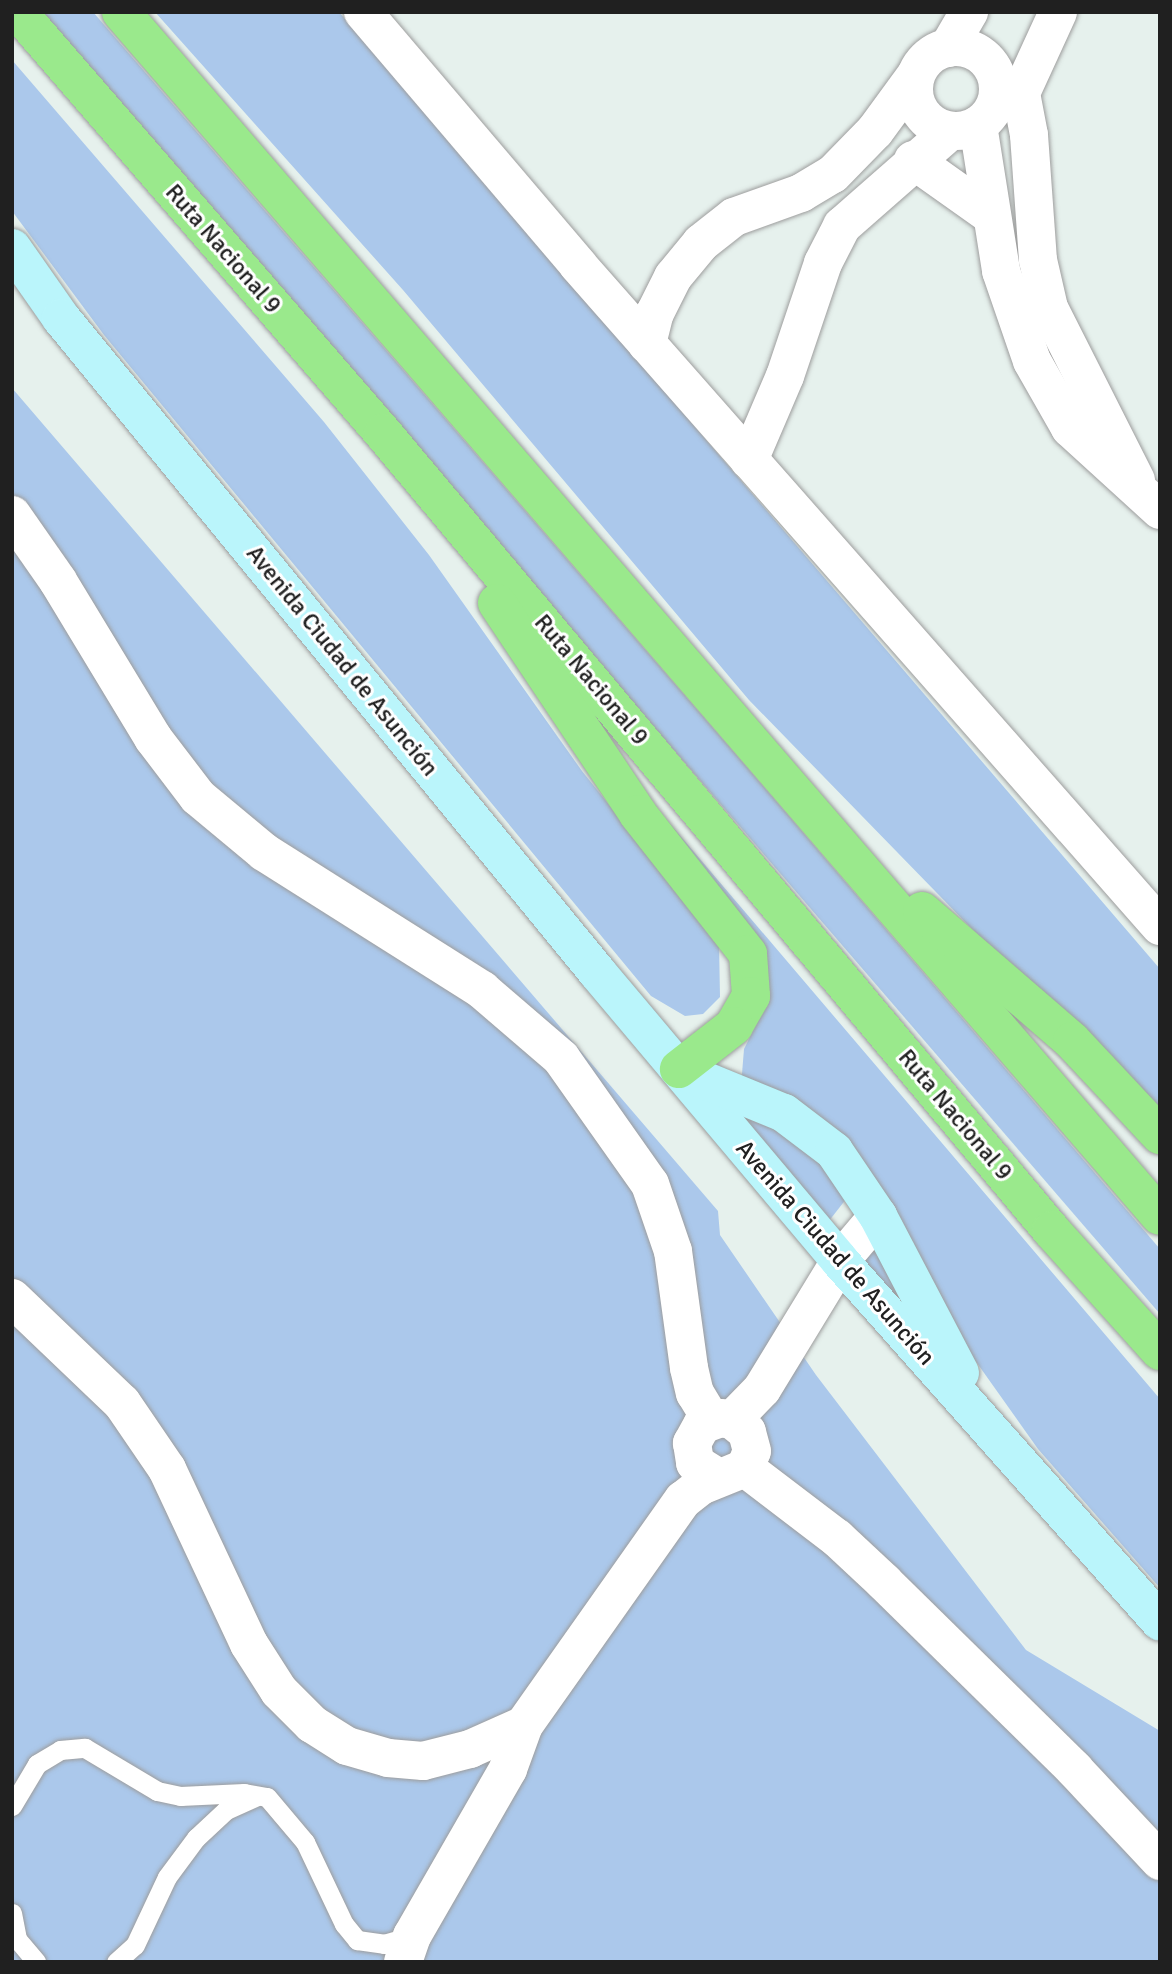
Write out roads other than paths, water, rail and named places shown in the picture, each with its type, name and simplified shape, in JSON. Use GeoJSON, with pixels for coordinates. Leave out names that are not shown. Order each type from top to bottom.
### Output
{"type":"FeatureCollection","features":[{"type":"Feature","properties":{"kind":"highway","name":"Ruta Nacional 9"},"geometry":{"type":"LineString","coordinates":[[18,12],[383,433],[1042,1219],[1160,1351]]}},
{"type":"Feature","properties":{"kind":"highway"},"geometry":{"type":"LineString","coordinates":[[121,12],[1160,1216]]}},
{"type":"Feature","properties":{"kind":"highway"},"geometry":{"type":"LineString","coordinates":[[383,433],[638,814],[748,954],[751,996],[734,1026],[679,1069]]}},
{"type":"Feature","properties":{"kind":"highway"},"geometry":{"type":"LineString","coordinates":[[823,825],[1072,1041],[1160,1135]]}},
{"type":"Feature","properties":{"kind":"street"},"geometry":{"type":"LineString","coordinates":[[363,12],[647,344],[1160,926]]}},
{"type":"Feature","properties":{"kind":"street"},"geometry":{"type":"LineString","coordinates":[[647,344],[655,313],[673,277],[701,243],[734,217],[801,194],[833,174],[875,131],[923,62],[948,48],[969,12]]}},
{"type":"Feature","properties":{"kind":"street"},"geometry":{"type":"LineString","coordinates":[[749,460],[785,376],[823,263],[842,226],[914,160],[986,112],[1058,12]]}},
{"type":"Feature","properties":{"kind":"street"},"geometry":{"type":"LineString","coordinates":[[948,48],[976,52],[988,61],[998,86],[986,112],[989,214],[1021,335],[1050,397],[1070,428],[1150,501]]}},
{"type":"Feature","properties":{"kind":"street"},"geometry":{"type":"LineString","coordinates":[[916,75],[916,104],[924,117],[986,112],[1029,135],[1038,260],[1049,308],[1150,501]]}},
{"type":"Feature","properties":{"kind":"street"},"geometry":{"type":"LineString","coordinates":[[914,160],[989,214]]}},
{"type":"Feature","properties":{"kind":"street","name":"Avenida Ciudad de Asunción"},"geometry":{"type":"LineString","coordinates":[[12,248],[61,318],[679,1069],[840,1261],[1160,1621]]}},
{"type":"Feature","properties":{"kind":"street"},"geometry":{"type":"LineString","coordinates":[[12,515],[58,581],[153,738],[198,797],[264,852],[482,990],[569,1068],[650,1184],[673,1251],[689,1368],[695,1393],[722,1420],[751,1441],[718,1466],[677,1507],[524,1725],[508,1769],[408,1949]]}},
{"type":"Feature","properties":{"kind":"street","name":"Avenida Ciudad de Asunción"},"geometry":{"type":"LineString","coordinates":[[679,1069],[784,1113],[834,1152],[878,1216],[994,1434]]}},
{"type":"Feature","properties":{"kind":"street"},"geometry":{"type":"LineString","coordinates":[[878,1216],[840,1261],[762,1389],[722,1420],[695,1433],[718,1466],[837,1538],[1074,1769],[1160,1861]]}},
{"type":"Feature","properties":{"kind":"street"},"geometry":{"type":"LineString","coordinates":[[12,1298],[122,1403],[188,1508],[249,1644],[279,1691],[312,1724],[347,1746],[388,1758],[423,1761],[470,1749],[524,1725]]}},
{"type":"Feature","properties":{"kind":"lane"},"geometry":{"type":"LineString","coordinates":[[12,1805],[37,1763],[60,1750],[85,1748],[157,1791],[180,1796],[267,1797],[305,1842],[344,1924],[358,1940],[408,1949]]}},
{"type":"Feature","properties":{"kind":"lane"},"geometry":{"type":"LineString","coordinates":[[116,1962],[135,1945],[167,1877],[195,1838],[226,1810],[258,1796]]}},
{"type":"Feature","properties":{"kind":"lane"},"geometry":{"type":"LineString","coordinates":[[12,1913],[17,1939],[36,1962]]}}]}
